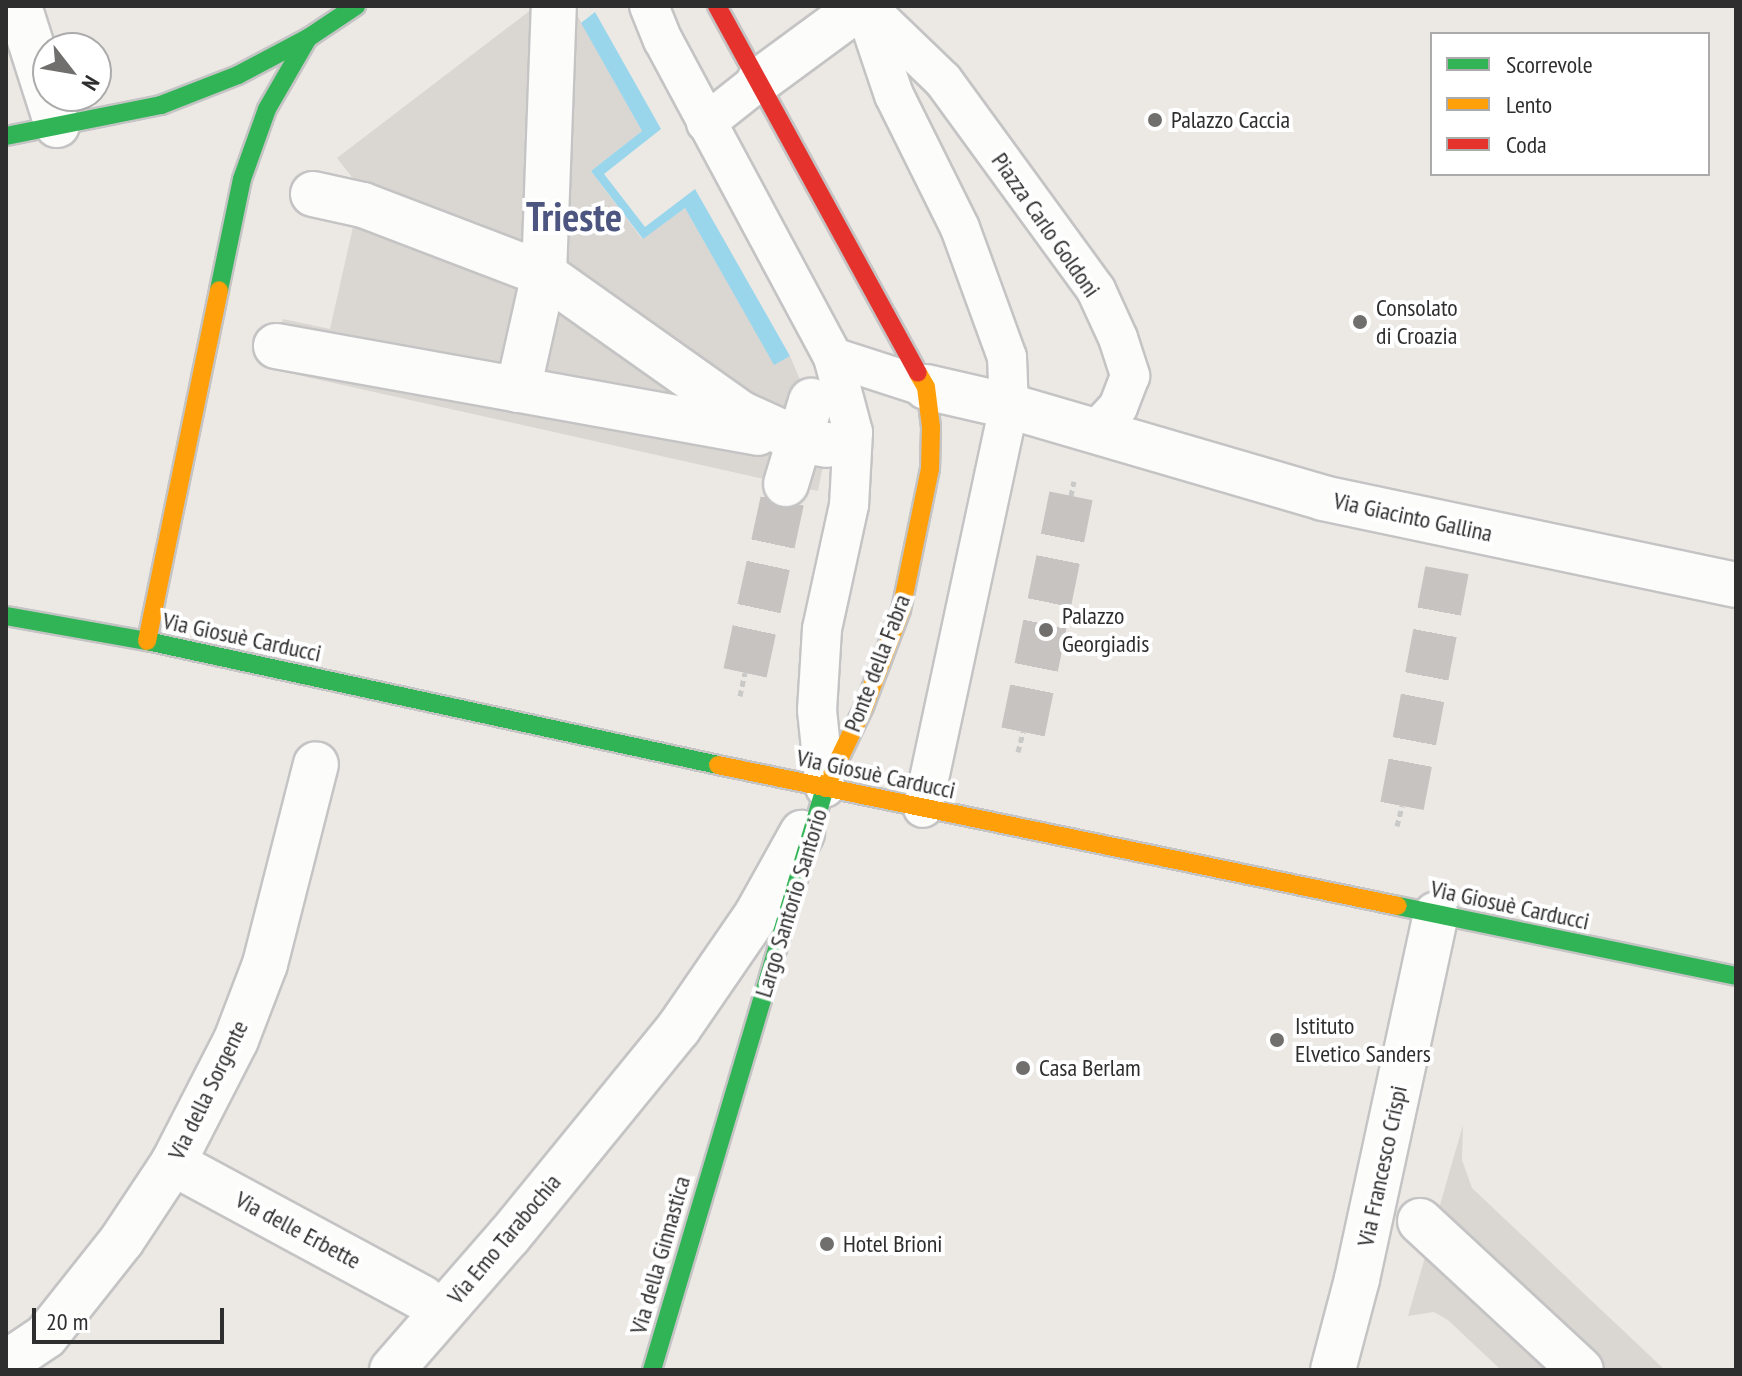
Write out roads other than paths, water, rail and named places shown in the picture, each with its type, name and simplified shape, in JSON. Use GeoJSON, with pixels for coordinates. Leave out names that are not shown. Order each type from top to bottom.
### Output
{"type":"FeatureCollection","features":[{"type":"Feature","properties":{"kind":"main road"},"geometry":{"type":"LineString","coordinates":[[6,136],[161,105],[238,75],[308,38],[356,6]]}},
{"type":"Feature","properties":{"kind":"main road"},"geometry":{"type":"LineString","coordinates":[[717,6],[926,387]]}},
{"type":"Feature","properties":{"kind":"main road"},"geometry":{"type":"LineString","coordinates":[[147,641],[242,179],[267,109],[308,38]]}},
{"type":"Feature","properties":{"kind":"main road","name":"Ponte della Fabra"},"geometry":{"type":"LineString","coordinates":[[825,788],[864,707],[901,610],[930,469],[931,427],[926,387]]}},
{"type":"Feature","properties":{"kind":"main road","name":"Via Giosuè Carducci"},"geometry":{"type":"LineString","coordinates":[[6,616],[147,641],[825,788],[1736,976]]}},
{"type":"Feature","properties":{"kind":"main road","name":"Largo Santorio Santorio"},"geometry":{"type":"LineString","coordinates":[[714,1154],[825,788]]}},
{"type":"Feature","properties":{"kind":"main road","name":"Via della Ginnastica"},"geometry":{"type":"LineString","coordinates":[[652,1370],[714,1154]]}},
{"type":"Feature","properties":{"kind":"street"},"geometry":{"type":"LineString","coordinates":[[19,6],[57,125]]}},
{"type":"Feature","properties":{"kind":"street"},"geometry":{"type":"LineString","coordinates":[[518,390],[544,274],[554,6]]}},
{"type":"Feature","properties":{"kind":"street"},"geometry":{"type":"LineString","coordinates":[[759,81],[864,6]]}},
{"type":"Feature","properties":{"kind":"street"},"geometry":{"type":"LineString","coordinates":[[313,194],[363,205],[544,274],[742,414],[812,429]]}},
{"type":"Feature","properties":{"kind":"street"},"geometry":{"type":"LineString","coordinates":[[276,346],[518,390],[812,429]]}},
{"type":"Feature","properties":{"kind":"street"},"geometry":{"type":"LineString","coordinates":[[926,387],[1009,406],[1095,432]]}},
{"type":"Feature","properties":{"kind":"street"},"geometry":{"type":"LineString","coordinates":[[786,484],[812,429]]}},
{"type":"Feature","properties":{"kind":"street","name":"Via Giacinto Gallina"},"geometry":{"type":"LineString","coordinates":[[1095,432],[1323,498],[1736,585]]}},
{"type":"Feature","properties":{"kind":"street","name":"Via della Sorgente"},"geometry":{"type":"LineString","coordinates":[[6,1363],[46,1336],[122,1240],[173,1163],[236,1040],[265,964],[316,764]]}},
{"type":"Feature","properties":{"kind":"street","name":"Largo Santorio Santorio"},"geometry":{"type":"LineString","coordinates":[[614,1106],[678,1029],[757,914],[825,788]]}},
{"type":"Feature","properties":{"kind":"street","name":"Via Francesco Crispi"},"geometry":{"type":"LineString","coordinates":[[1333,1370],[1357,1279],[1436,914]]}},
{"type":"Feature","properties":{"kind":"street","name":"Via Emo Tarabochia"},"geometry":{"type":"LineString","coordinates":[[392,1370],[509,1236],[614,1106]]}},
{"type":"Feature","properties":{"kind":"street","name":"Via delle Erbette"},"geometry":{"type":"LineString","coordinates":[[173,1163],[423,1298]]}},
{"type":"Feature","properties":{"kind":"street"},"geometry":{"type":"LineString","coordinates":[[1420,1221],[1581,1370]]}},
{"type":"Feature","properties":{"kind":"lane"},"geometry":{"type":"LineString","coordinates":[[649,6],[706,123],[833,357],[926,387]]}},
{"type":"Feature","properties":{"kind":"lane"},"geometry":{"type":"LineString","coordinates":[[864,6],[894,95],[960,228],[1007,357],[1009,406],[923,808]]}},
{"type":"Feature","properties":{"kind":"lane","name":"Piazza Carlo Goldoni"},"geometry":{"type":"LineString","coordinates":[[864,6],[943,80],[1096,290],[1118,338],[1130,376],[1118,407],[1095,432]]}},
{"type":"Feature","properties":{"kind":"lane"},"geometry":{"type":"LineString","coordinates":[[706,123],[759,81]]}},
{"type":"Feature","properties":{"kind":"lane","name":"Ponte della Fabra"},"geometry":{"type":"LineString","coordinates":[[825,788],[817,710],[822,629],[849,505],[853,432],[833,357]]}},
{"type":"Feature","properties":{"kind":"water"},"geometry":{"type":"Polygon","coordinates":[[[595,12],[661,129],[604,174],[645,227],[695,189],[790,356],[774,365],[685,208],[643,239],[591,171],[642,131],[581,23],[595,12]]]}},
{"type":"Feature","properties":{"kind":"tunnel"},"geometry":{"type":"LineString","coordinates":[[745,673],[786,484]]}},
{"type":"Feature","properties":{"kind":"tunnel"},"geometry":{"type":"LineString","coordinates":[[1023,732],[1071,496]]}},
{"type":"Feature","properties":{"kind":"tunnel"},"geometry":{"type":"LineString","coordinates":[[1402,806],[1447,570]]}},
{"type":"Feature","properties":{"kind":"place","name":"Palazzo Caccia"},"geometry":{"type":"Point","coordinates":[1155,120]}},
{"type":"Feature","properties":{"kind":"place","name":"Consolato di Croazia"},"geometry":{"type":"Point","coordinates":[1360,322]}},
{"type":"Feature","properties":{"kind":"place","name":"Palazzo Georgiadis"},"geometry":{"type":"Point","coordinates":[1046,630]}},
{"type":"Feature","properties":{"kind":"place","name":"Istituto Elvetico Sanders"},"geometry":{"type":"Point","coordinates":[1277,1040]}},
{"type":"Feature","properties":{"kind":"place","name":"Casa Berlam"},"geometry":{"type":"Point","coordinates":[1023,1068]}},
{"type":"Feature","properties":{"kind":"place","name":"Hotel Brioni"},"geometry":{"type":"Point","coordinates":[827,1244]}},
{"type":"Feature","properties":{"kind":"district","name":"Trieste"},"geometry":{"type":"Point","coordinates":[574,216]}}]}
